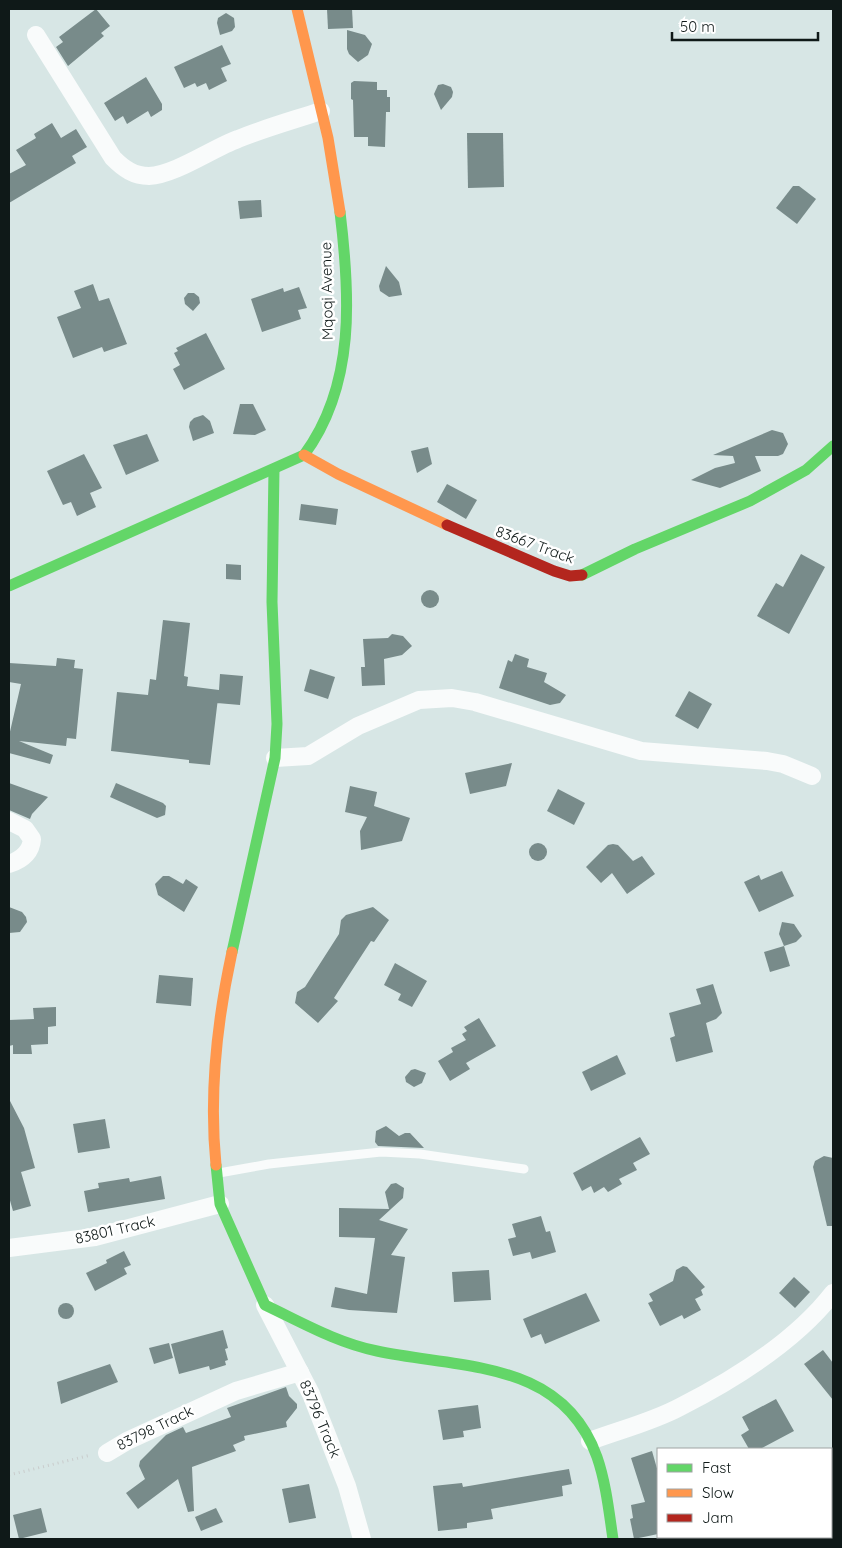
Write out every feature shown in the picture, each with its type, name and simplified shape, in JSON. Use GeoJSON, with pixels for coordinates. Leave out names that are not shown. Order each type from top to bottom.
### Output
{"type":"FeatureCollection","features":[{"type":"Feature","properties":{"kind":"street","name":"Mqoqi Avenue"},"geometry":{"type":"LineString","coordinates":[[297,9],[313,66],[333,172],[341,230],[346,323],[342,363],[331,408],[323,427],[304,456]]}},
{"type":"Feature","properties":{"kind":"street"},"geometry":{"type":"LineString","coordinates":[[36,35],[113,158],[125,170],[136,174],[150,176],[165,172],[236,139],[321,111]]}},
{"type":"Feature","properties":{"kind":"street","name":"83667 Track"},"geometry":{"type":"LineString","coordinates":[[304,456],[478,540],[570,576],[581,575],[635,549],[750,501],[806,470],[833,446]]}},
{"type":"Feature","properties":{"kind":"street"},"geometry":{"type":"LineString","coordinates":[[9,586],[104,542],[304,456]]}},
{"type":"Feature","properties":{"kind":"street"},"geometry":{"type":"LineString","coordinates":[[274,470],[272,602],[277,724],[275,758],[221,1004],[215,1097],[220,1204],[264,1305],[356,1346],[418,1358],[494,1368],[537,1384],[562,1403],[577,1419],[590,1441],[603,1481],[613,1539]]}},
{"type":"Feature","properties":{"kind":"street"},"geometry":{"type":"LineString","coordinates":[[275,758],[308,756],[358,726],[419,700],[452,698],[475,702],[640,751],[767,761],[783,764],[812,776]]}},
{"type":"Feature","properties":{"kind":"street"},"geometry":{"type":"LineString","coordinates":[[9,821],[25,829],[32,839],[29,852],[16,862],[9,864]]}},
{"type":"Feature","properties":{"kind":"street","name":"83801 Track"},"geometry":{"type":"LineString","coordinates":[[9,1248],[95,1236],[220,1204]]}},
{"type":"Feature","properties":{"kind":"street"},"geometry":{"type":"LineString","coordinates":[[590,1441],[679,1408],[752,1365],[822,1308],[833,1293]]}},
{"type":"Feature","properties":{"kind":"street","name":"83796 Track"},"geometry":{"type":"LineString","coordinates":[[264,1305],[300,1372],[330,1440],[362,1539]]}},
{"type":"Feature","properties":{"kind":"street","name":"83798 Track"},"geometry":{"type":"LineString","coordinates":[[106,1453],[127,1441],[236,1391],[300,1372]]}},
{"type":"Feature","properties":{"kind":"lane"},"geometry":{"type":"LineString","coordinates":[[218,1173],[269,1164],[381,1152],[420,1154],[524,1169]]}},
{"type":"Feature","properties":{"kind":"path","name":"83798 Track"},"geometry":{"type":"LineString","coordinates":[[9,1475],[71,1458],[106,1453]]}},
{"type":"Feature","properties":{"kind":"building"},"geometry":{"type":"Polygon","coordinates":[[[96,9],[110,26],[101,33],[104,36],[68,66],[56,47],[63,42],[59,37],[96,9]]]}},
{"type":"Feature","properties":{"kind":"building"},"geometry":{"type":"Polygon","coordinates":[[[327,9],[352,9],[353,28],[328,29],[327,9]]]}},
{"type":"Feature","properties":{"kind":"building"},"geometry":{"type":"Polygon","coordinates":[[[226,13],[234,18],[235,27],[232,31],[220,35],[217,23],[218,18],[226,13]]]}},
{"type":"Feature","properties":{"kind":"building"},"geometry":{"type":"Polygon","coordinates":[[[347,30],[365,35],[372,44],[368,55],[358,62],[349,54],[347,49],[347,30]]]}},
{"type":"Feature","properties":{"kind":"building"},"geometry":{"type":"Polygon","coordinates":[[[222,45],[231,64],[221,68],[227,81],[209,90],[206,83],[197,87],[195,83],[184,88],[174,67],[222,45]]]}},
{"type":"Feature","properties":{"kind":"building"},"geometry":{"type":"Polygon","coordinates":[[[146,77],[162,104],[162,110],[151,117],[148,111],[127,124],[123,116],[115,121],[104,103],[146,77]]]}},
{"type":"Feature","properties":{"kind":"building"},"geometry":{"type":"Polygon","coordinates":[[[354,81],[377,82],[377,90],[387,90],[387,97],[390,97],[390,112],[386,112],[385,147],[368,146],[368,137],[354,137],[351,83],[354,81]]]}},
{"type":"Feature","properties":{"kind":"building"},"geometry":{"type":"Polygon","coordinates":[[[443,84],[451,87],[453,92],[452,97],[441,110],[434,94],[438,85],[443,84]]]}},
{"type":"Feature","properties":{"kind":"building"},"geometry":{"type":"Polygon","coordinates":[[[52,123],[61,138],[76,129],[87,147],[72,156],[76,163],[9,203],[9,174],[26,165],[16,150],[36,138],[34,134],[52,123]]]}},
{"type":"Feature","properties":{"kind":"building"},"geometry":{"type":"Polygon","coordinates":[[[467,133],[503,133],[504,187],[468,188],[467,133]]]}},
{"type":"Feature","properties":{"kind":"building"},"geometry":{"type":"Polygon","coordinates":[[[793,186],[799,186],[816,199],[797,224],[776,208],[793,186]]]}},
{"type":"Feature","properties":{"kind":"building"},"geometry":{"type":"Polygon","coordinates":[[[261,200],[262,217],[240,219],[238,201],[261,200]]]}},
{"type":"Feature","properties":{"kind":"building"},"geometry":{"type":"Polygon","coordinates":[[[386,266],[399,282],[402,295],[389,297],[380,291],[379,286],[386,266]]]}},
{"type":"Feature","properties":{"kind":"building"},"geometry":{"type":"Polygon","coordinates":[[[93,284],[99,301],[109,298],[127,344],[104,352],[102,347],[73,358],[57,317],[81,308],[74,291],[93,284]]]}},
{"type":"Feature","properties":{"kind":"building"},"geometry":{"type":"Polygon","coordinates":[[[299,287],[307,308],[298,310],[301,319],[262,332],[251,299],[283,288],[284,292],[299,287]]]}},
{"type":"Feature","properties":{"kind":"building"},"geometry":{"type":"Polygon","coordinates":[[[188,293],[194,293],[199,297],[200,303],[193,311],[185,304],[184,298],[188,293]]]}},
{"type":"Feature","properties":{"kind":"building"},"geometry":{"type":"Polygon","coordinates":[[[206,333],[225,369],[184,390],[173,369],[180,365],[174,353],[178,351],[176,348],[206,333]]]}},
{"type":"Feature","properties":{"kind":"building"},"geometry":{"type":"Polygon","coordinates":[[[240,404],[253,404],[266,430],[255,435],[233,434],[240,404]]]}},
{"type":"Feature","properties":{"kind":"building"},"geometry":{"type":"Polygon","coordinates":[[[203,415],[210,421],[214,433],[193,441],[189,427],[190,422],[194,418],[203,415]]]}},
{"type":"Feature","properties":{"kind":"building"},"geometry":{"type":"Polygon","coordinates":[[[772,430],[783,433],[788,444],[783,454],[778,456],[755,456],[761,471],[720,488],[691,480],[715,468],[735,463],[733,456],[713,455],[772,430]]]}},
{"type":"Feature","properties":{"kind":"building"},"geometry":{"type":"Polygon","coordinates":[[[147,434],[159,461],[126,475],[113,445],[147,434]]]}},
{"type":"Feature","properties":{"kind":"building"},"geometry":{"type":"Polygon","coordinates":[[[428,447],[432,464],[417,473],[411,451],[428,447]]]}},
{"type":"Feature","properties":{"kind":"building"},"geometry":{"type":"Polygon","coordinates":[[[84,454],[102,488],[90,493],[96,507],[77,516],[71,502],[63,505],[47,471],[84,454]]]}},
{"type":"Feature","properties":{"kind":"building"},"geometry":{"type":"Polygon","coordinates":[[[447,484],[477,500],[466,519],[437,502],[447,484]]]}},
{"type":"Feature","properties":{"kind":"building"},"geometry":{"type":"Polygon","coordinates":[[[301,504],[338,509],[336,525],[299,520],[301,504]]]}},
{"type":"Feature","properties":{"kind":"building"},"geometry":{"type":"Polygon","coordinates":[[[801,554],[825,567],[789,634],[757,616],[776,583],[783,587],[801,554]]]}},
{"type":"Feature","properties":{"kind":"building"},"geometry":{"type":"Polygon","coordinates":[[[226,564],[241,565],[241,580],[226,579],[226,564]]]}},
{"type":"Feature","properties":{"kind":"building"},"geometry":{"type":"Polygon","coordinates":[[[430,590],[436,593],[439,599],[436,605],[430,608],[424,605],[421,599],[424,593],[430,590]]]}},
{"type":"Feature","properties":{"kind":"building"},"geometry":{"type":"Polygon","coordinates":[[[163,620],[190,623],[184,676],[188,677],[187,686],[219,690],[220,674],[243,676],[240,705],[217,703],[210,765],[189,763],[189,760],[111,751],[117,692],[148,695],[150,679],[156,680],[163,620]]]}},
{"type":"Feature","properties":{"kind":"building"},"geometry":{"type":"Polygon","coordinates":[[[392,634],[403,636],[412,646],[402,655],[384,659],[385,685],[362,686],[361,667],[365,667],[363,639],[388,638],[392,634]]]}},
{"type":"Feature","properties":{"kind":"building"},"geometry":{"type":"Polygon","coordinates":[[[515,654],[529,659],[527,667],[547,673],[544,682],[566,695],[560,703],[550,705],[499,688],[508,660],[512,662],[515,654]]]}},
{"type":"Feature","properties":{"kind":"building"},"geometry":{"type":"Polygon","coordinates":[[[57,658],[75,660],[74,668],[83,669],[76,739],[67,738],[66,746],[19,741],[53,755],[50,764],[9,753],[9,736],[21,684],[9,682],[9,663],[56,666],[57,658]]]}},
{"type":"Feature","properties":{"kind":"building"},"geometry":{"type":"Polygon","coordinates":[[[310,669],[335,677],[328,699],[304,691],[310,669]]]}},
{"type":"Feature","properties":{"kind":"building"},"geometry":{"type":"Polygon","coordinates":[[[689,691],[712,704],[698,729],[675,716],[689,691]]]}},
{"type":"Feature","properties":{"kind":"building"},"geometry":{"type":"Polygon","coordinates":[[[512,763],[506,786],[470,794],[465,773],[512,763]]]}},
{"type":"Feature","properties":{"kind":"building"},"geometry":{"type":"Polygon","coordinates":[[[9,783],[48,797],[32,814],[30,819],[9,810],[9,783]]]}},
{"type":"Feature","properties":{"kind":"building"},"geometry":{"type":"Polygon","coordinates":[[[116,783],[163,803],[166,806],[165,815],[157,818],[110,797],[116,783]]]}},
{"type":"Feature","properties":{"kind":"building"},"geometry":{"type":"Polygon","coordinates":[[[350,786],[377,792],[374,806],[410,818],[402,841],[361,850],[360,831],[367,817],[345,812],[350,786]]]}},
{"type":"Feature","properties":{"kind":"building"},"geometry":{"type":"Polygon","coordinates":[[[558,789],[585,803],[574,825],[547,811],[558,789]]]}},
{"type":"Feature","properties":{"kind":"building"},"geometry":{"type":"Polygon","coordinates":[[[534,843],[542,843],[547,848],[545,859],[534,861],[529,856],[529,848],[534,843]]]}},
{"type":"Feature","properties":{"kind":"building"},"geometry":{"type":"Polygon","coordinates":[[[608,845],[618,845],[633,861],[642,856],[655,874],[627,894],[612,873],[601,883],[586,867],[608,845]]]}},
{"type":"Feature","properties":{"kind":"building"},"geometry":{"type":"Polygon","coordinates":[[[782,871],[794,896],[759,912],[744,882],[759,875],[761,880],[782,871]]]}},
{"type":"Feature","properties":{"kind":"building"},"geometry":{"type":"Polygon","coordinates":[[[163,876],[169,876],[183,884],[186,879],[198,887],[184,912],[158,895],[155,884],[163,876]]]}},
{"type":"Feature","properties":{"kind":"building"},"geometry":{"type":"Polygon","coordinates":[[[9,907],[22,912],[26,917],[27,922],[20,932],[9,933],[9,907]]]}},
{"type":"Feature","properties":{"kind":"building"},"geometry":{"type":"Polygon","coordinates":[[[373,907],[389,920],[374,942],[371,941],[334,998],[338,1001],[318,1023],[295,1003],[297,992],[305,987],[339,934],[341,920],[346,915],[373,907]]]}},
{"type":"Feature","properties":{"kind":"building"},"geometry":{"type":"Polygon","coordinates":[[[782,922],[794,924],[802,936],[796,942],[784,946],[779,934],[782,922]]]}},
{"type":"Feature","properties":{"kind":"building"},"geometry":{"type":"Polygon","coordinates":[[[784,946],[790,966],[770,972],[764,952],[784,946]]]}},
{"type":"Feature","properties":{"kind":"building"},"geometry":{"type":"Polygon","coordinates":[[[395,963],[427,981],[412,1007],[398,1000],[401,994],[384,985],[395,963]]]}},
{"type":"Feature","properties":{"kind":"building"},"geometry":{"type":"Polygon","coordinates":[[[159,975],[193,978],[191,1006],[156,1003],[159,975]]]}},
{"type":"Feature","properties":{"kind":"building"},"geometry":{"type":"Polygon","coordinates":[[[713,984],[722,1013],[716,1019],[706,1023],[713,1052],[676,1062],[670,1038],[675,1036],[669,1013],[701,1004],[696,989],[713,984]]]}},
{"type":"Feature","properties":{"kind":"building"},"geometry":{"type":"Polygon","coordinates":[[[56,1007],[56,1026],[48,1027],[48,1044],[31,1045],[32,1054],[13,1054],[13,1045],[9,1046],[9,1020],[34,1019],[33,1008],[56,1007]]]}},
{"type":"Feature","properties":{"kind":"building"},"geometry":{"type":"Polygon","coordinates":[[[479,1018],[496,1046],[466,1063],[470,1069],[450,1081],[438,1061],[453,1052],[451,1048],[466,1040],[462,1034],[467,1031],[464,1027],[479,1018]]]}},
{"type":"Feature","properties":{"kind":"building"},"geometry":{"type":"Polygon","coordinates":[[[617,1055],[626,1074],[591,1091],[582,1072],[617,1055]]]}},
{"type":"Feature","properties":{"kind":"building"},"geometry":{"type":"Polygon","coordinates":[[[415,1069],[426,1073],[422,1083],[414,1087],[406,1082],[405,1077],[411,1070],[415,1069]]]}},
{"type":"Feature","properties":{"kind":"building"},"geometry":{"type":"Polygon","coordinates":[[[9,1099],[24,1128],[35,1168],[21,1172],[31,1206],[13,1211],[9,1197],[9,1099]]]}},
{"type":"Feature","properties":{"kind":"building"},"geometry":{"type":"Polygon","coordinates":[[[105,1119],[110,1148],[78,1153],[73,1124],[105,1119]]]}},
{"type":"Feature","properties":{"kind":"building"},"geometry":{"type":"Polygon","coordinates":[[[386,1126],[399,1136],[410,1133],[424,1148],[378,1146],[375,1142],[376,1131],[386,1126]]]}},
{"type":"Feature","properties":{"kind":"building"},"geometry":{"type":"Polygon","coordinates":[[[640,1137],[650,1154],[633,1163],[637,1170],[619,1179],[622,1184],[608,1192],[604,1187],[594,1193],[591,1186],[582,1191],[573,1173],[640,1137]]]}},
{"type":"Feature","properties":{"kind":"building"},"geometry":{"type":"Polygon","coordinates":[[[824,1156],[833,1158],[833,1226],[827,1226],[813,1167],[815,1161],[824,1156]]]}},
{"type":"Feature","properties":{"kind":"building"},"geometry":{"type":"Polygon","coordinates":[[[161,1176],[165,1199],[88,1212],[84,1191],[99,1188],[98,1183],[129,1178],[130,1182],[161,1176]]]}},
{"type":"Feature","properties":{"kind":"building"},"geometry":{"type":"Polygon","coordinates":[[[396,1183],[404,1188],[403,1198],[379,1220],[408,1229],[391,1255],[405,1257],[397,1313],[331,1307],[335,1287],[367,1294],[375,1238],[339,1237],[339,1208],[389,1209],[385,1192],[391,1184],[396,1183]]]}},
{"type":"Feature","properties":{"kind":"building"},"geometry":{"type":"Polygon","coordinates":[[[541,1216],[546,1232],[550,1231],[556,1252],[532,1259],[530,1252],[513,1256],[508,1239],[516,1237],[512,1224],[541,1216]]]}},
{"type":"Feature","properties":{"kind":"building"},"geometry":{"type":"Polygon","coordinates":[[[124,1251],[131,1265],[124,1268],[127,1274],[95,1291],[86,1273],[107,1263],[106,1260],[124,1251]]]}},
{"type":"Feature","properties":{"kind":"building"},"geometry":{"type":"Polygon","coordinates":[[[683,1266],[687,1267],[705,1287],[701,1290],[703,1295],[695,1299],[701,1310],[684,1319],[682,1315],[660,1326],[648,1303],[653,1301],[649,1294],[673,1281],[676,1270],[683,1266]]]}},
{"type":"Feature","properties":{"kind":"building"},"geometry":{"type":"Polygon","coordinates":[[[489,1270],[491,1300],[454,1302],[452,1272],[489,1270]]]}},
{"type":"Feature","properties":{"kind":"building"},"geometry":{"type":"Polygon","coordinates":[[[794,1277],[810,1292],[795,1308],[779,1293],[794,1277]]]}},
{"type":"Feature","properties":{"kind":"building"},"geometry":{"type":"Polygon","coordinates":[[[586,1293],[600,1321],[545,1344],[541,1334],[531,1338],[523,1319],[586,1293]]]}},
{"type":"Feature","properties":{"kind":"building"},"geometry":{"type":"Polygon","coordinates":[[[63,1303],[69,1303],[74,1308],[72,1317],[63,1319],[58,1314],[58,1308],[63,1303]]]}},
{"type":"Feature","properties":{"kind":"building"},"geometry":{"type":"Polygon","coordinates":[[[223,1330],[228,1348],[225,1349],[228,1360],[225,1361],[226,1365],[210,1370],[209,1366],[179,1374],[171,1344],[223,1330]]]}},
{"type":"Feature","properties":{"kind":"building"},"geometry":{"type":"Polygon","coordinates":[[[169,1343],[173,1358],[154,1364],[149,1348],[169,1343]]]}},
{"type":"Feature","properties":{"kind":"building"},"geometry":{"type":"Polygon","coordinates":[[[823,1350],[833,1363],[833,1400],[804,1364],[823,1350]]]}},
{"type":"Feature","properties":{"kind":"building"},"geometry":{"type":"Polygon","coordinates":[[[110,1364],[118,1382],[61,1404],[57,1382],[110,1364]]]}},
{"type":"Feature","properties":{"kind":"building"},"geometry":{"type":"Polygon","coordinates":[[[286,1387],[289,1396],[297,1404],[297,1408],[286,1422],[287,1427],[244,1436],[245,1440],[233,1445],[236,1451],[192,1467],[194,1511],[188,1512],[178,1479],[138,1509],[126,1493],[145,1479],[139,1466],[140,1461],[166,1435],[183,1427],[186,1433],[231,1417],[227,1408],[286,1387]]]}},
{"type":"Feature","properties":{"kind":"building"},"geometry":{"type":"Polygon","coordinates":[[[776,1399],[794,1431],[762,1448],[748,1448],[741,1435],[749,1430],[742,1417],[776,1399]]]}},
{"type":"Feature","properties":{"kind":"building"},"geometry":{"type":"Polygon","coordinates":[[[478,1405],[481,1428],[463,1431],[464,1437],[443,1440],[438,1410],[478,1405]]]}},
{"type":"Feature","properties":{"kind":"building"},"geometry":{"type":"Polygon","coordinates":[[[652,1451],[657,1468],[657,1534],[634,1539],[630,1519],[633,1518],[631,1505],[645,1502],[631,1458],[652,1451]]]}},
{"type":"Feature","properties":{"kind":"building"},"geometry":{"type":"Polygon","coordinates":[[[569,1469],[572,1484],[562,1486],[563,1496],[491,1509],[493,1519],[467,1523],[467,1528],[438,1531],[433,1486],[462,1483],[463,1487],[569,1469]]]}},
{"type":"Feature","properties":{"kind":"building"},"geometry":{"type":"Polygon","coordinates":[[[309,1484],[316,1518],[289,1523],[282,1489],[309,1484]]]}},
{"type":"Feature","properties":{"kind":"building"},"geometry":{"type":"Polygon","coordinates":[[[41,1508],[47,1532],[19,1539],[13,1515],[41,1508]]]}},
{"type":"Feature","properties":{"kind":"building"},"geometry":{"type":"Polygon","coordinates":[[[216,1508],[223,1522],[201,1531],[195,1517],[216,1508]]]}},
{"type":"Feature","properties":{"kind":"traffic: fast"},"geometry":{"type":"LineString","coordinates":[[9,586],[304,455],[321,428],[333,399],[341,369],[347,306],[340,212]]}},
{"type":"Feature","properties":{"kind":"traffic: fast"},"geometry":{"type":"LineString","coordinates":[[582,575],[635,549],[750,501],[806,470],[833,446]]}},
{"type":"Feature","properties":{"kind":"traffic: fast"},"geometry":{"type":"LineString","coordinates":[[232,952],[275,758],[277,724],[272,602],[274,469]]}},
{"type":"Feature","properties":{"kind":"traffic: fast"},"geometry":{"type":"LineString","coordinates":[[216,1165],[220,1204],[265,1305],[348,1343],[377,1351],[505,1374],[534,1385],[560,1402],[581,1425],[597,1457],[605,1487],[613,1539]]}},
{"type":"Feature","properties":{"kind":"traffic: slow"},"geometry":{"type":"LineString","coordinates":[[297,9],[328,138],[340,212]]}},
{"type":"Feature","properties":{"kind":"traffic: slow"},"geometry":{"type":"LineString","coordinates":[[304,455],[338,474],[447,525]]}},
{"type":"Feature","properties":{"kind":"traffic: slow"},"geometry":{"type":"LineString","coordinates":[[216,1165],[213,1112],[218,1031],[232,952]]}},
{"type":"Feature","properties":{"kind":"traffic: jam"},"geometry":{"type":"LineString","coordinates":[[447,525],[554,571],[570,576],[582,575]]}}]}
